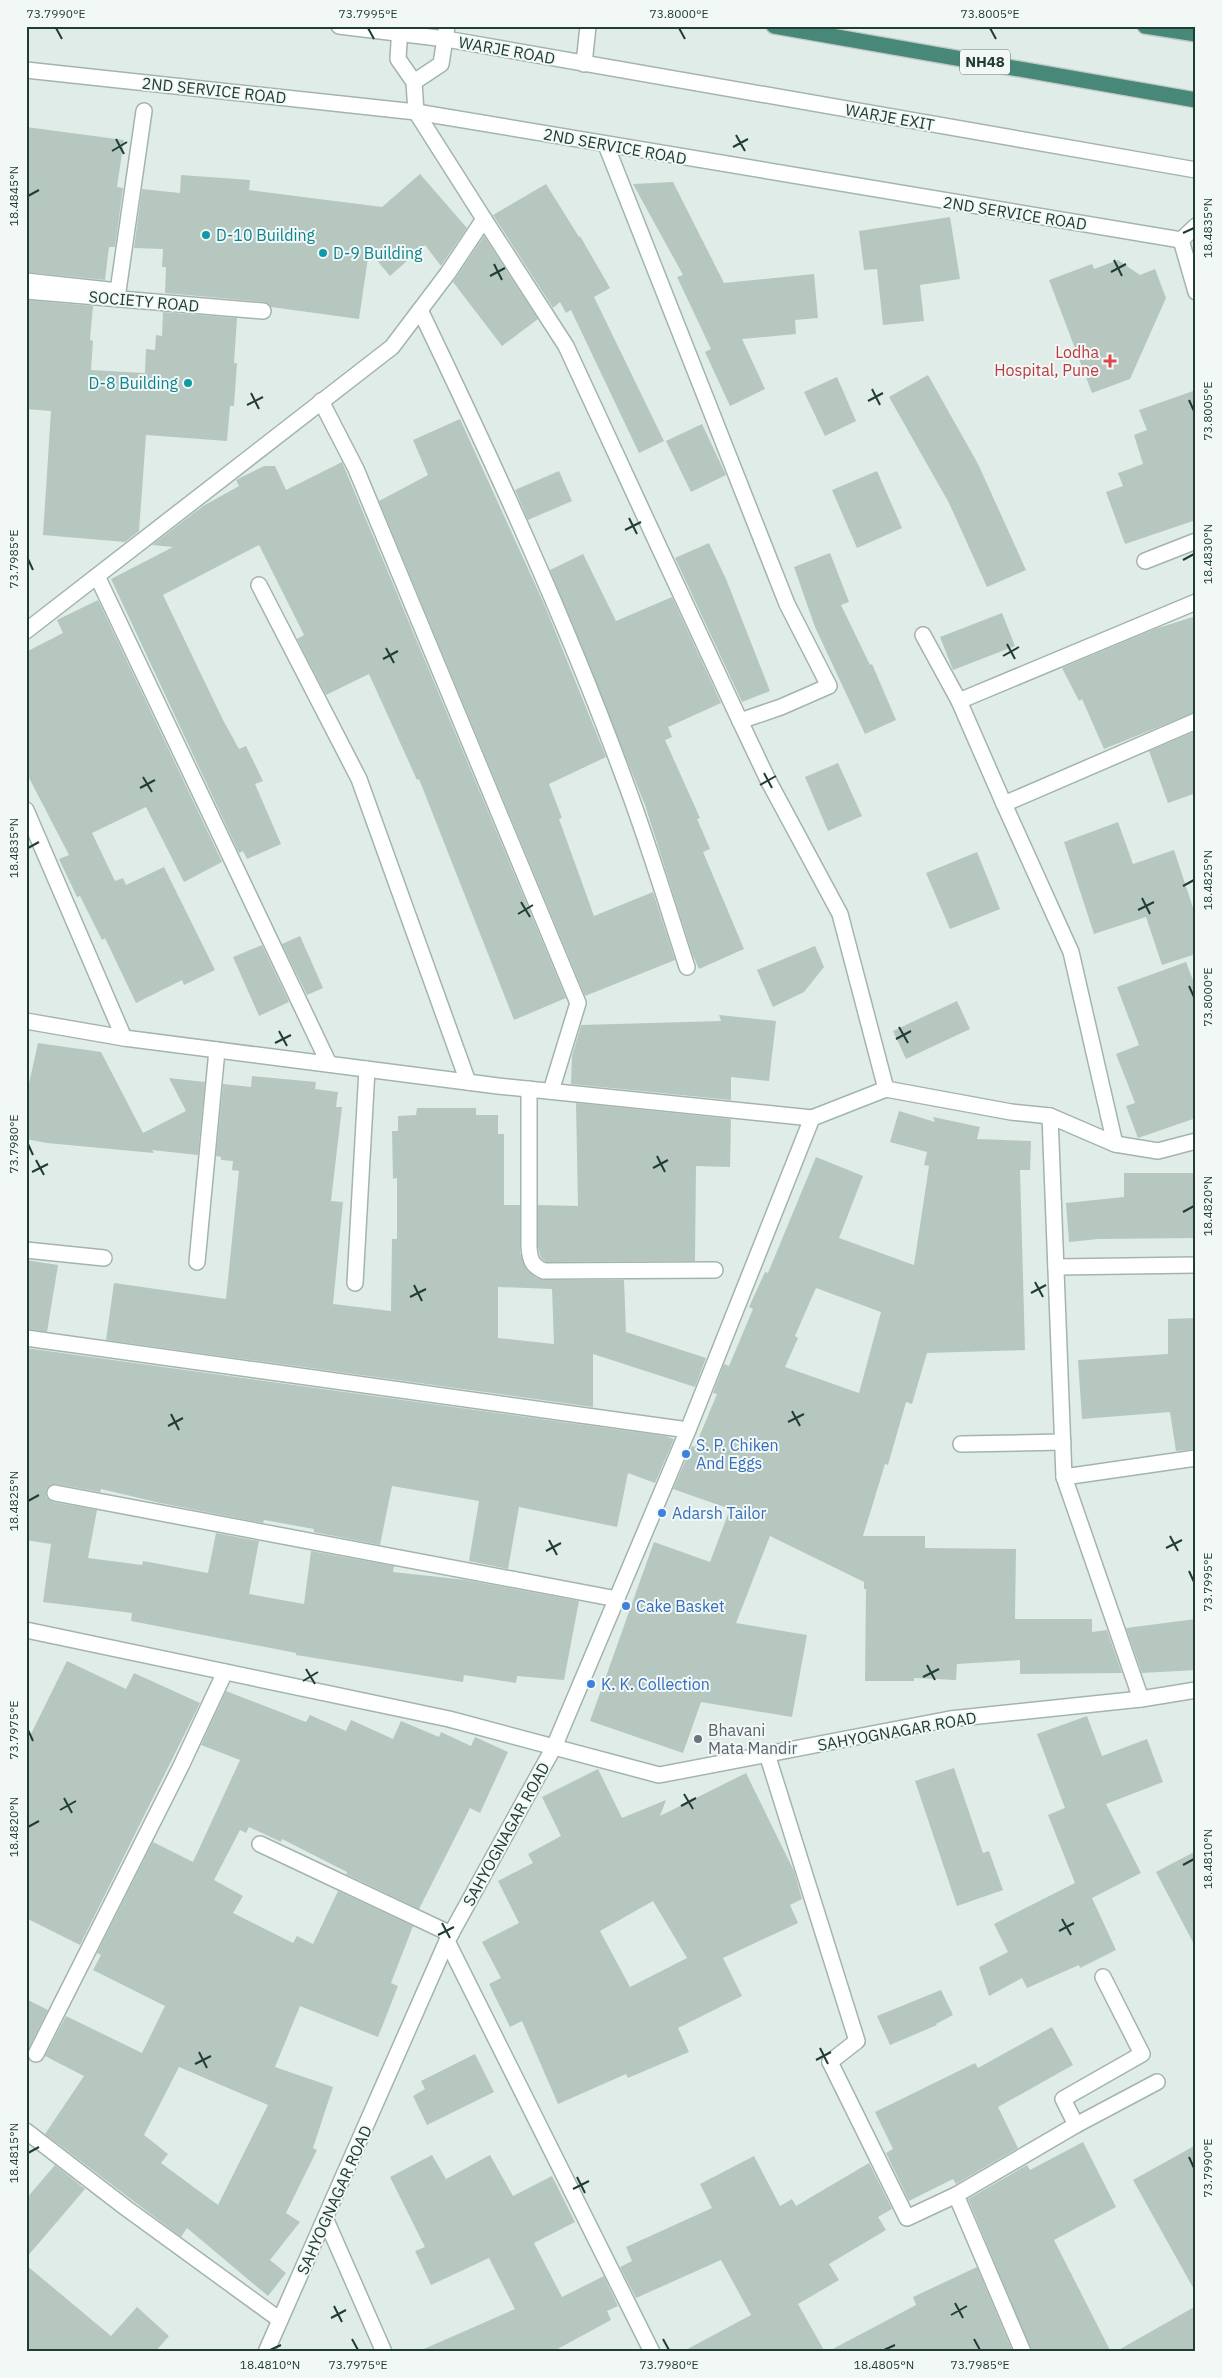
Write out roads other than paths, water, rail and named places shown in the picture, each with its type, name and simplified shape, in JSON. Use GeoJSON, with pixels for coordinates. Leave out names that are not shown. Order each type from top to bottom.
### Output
{"type":"FeatureCollection","features":[{"type":"Feature","properties":{"kind":"highway","name":"NH48"},"geometry":{"type":"LineString","coordinates":[[774,26],[1196,100]]}},
{"type":"Feature","properties":{"kind":"highway"},"geometry":{"type":"LineString","coordinates":[[1145,26],[1196,34]]}},
{"type":"Feature","properties":{"kind":"street","name":"WARJE ROAD"},"geometry":{"type":"LineString","coordinates":[[339,26],[447,33],[584,64]]}},
{"type":"Feature","properties":{"kind":"street"},"geometry":{"type":"LineString","coordinates":[[584,64],[588,26]]}},
{"type":"Feature","properties":{"kind":"street"},"geometry":{"type":"LineString","coordinates":[[399,30],[398,59],[414,82],[416,112],[566,346],[768,780],[840,914],[886,1089]]}},
{"type":"Feature","properties":{"kind":"street"},"geometry":{"type":"LineString","coordinates":[[414,82],[441,64],[447,33]]}},
{"type":"Feature","properties":{"kind":"street","name":"WARJE EXIT"},"geometry":{"type":"LineString","coordinates":[[584,64],[1196,170]]}},
{"type":"Feature","properties":{"kind":"street","name":"2ND SERVICE ROAD"},"geometry":{"type":"LineString","coordinates":[[26,70],[416,112],[1181,240]]}},
{"type":"Feature","properties":{"kind":"street"},"geometry":{"type":"LineString","coordinates":[[26,281],[118,291],[144,111]]}},
{"type":"Feature","properties":{"kind":"street"},"geometry":{"type":"LineString","coordinates":[[606,145],[787,604],[829,686],[781,707],[740,721]]}},
{"type":"Feature","properties":{"kind":"street"},"geometry":{"type":"LineString","coordinates":[[26,631],[392,347],[484,219]]}},
{"type":"Feature","properties":{"kind":"street"},"geometry":{"type":"LineString","coordinates":[[1196,226],[1181,240],[1196,292]]}},
{"type":"Feature","properties":{"kind":"street","name":"SOCIETY ROAD"},"geometry":{"type":"LineString","coordinates":[[26,291],[263,311]]}},
{"type":"Feature","properties":{"kind":"street"},"geometry":{"type":"LineString","coordinates":[[420,310],[497,470],[575,654],[625,781],[687,967]]}},
{"type":"Feature","properties":{"kind":"street"},"geometry":{"type":"LineString","coordinates":[[321,401],[356,469],[578,1003],[551,1091]]}},
{"type":"Feature","properties":{"kind":"street"},"geometry":{"type":"LineString","coordinates":[[1145,561],[1196,541]]}},
{"type":"Feature","properties":{"kind":"street"},"geometry":{"type":"LineString","coordinates":[[97,576],[329,1064]]}},
{"type":"Feature","properties":{"kind":"street"},"geometry":{"type":"LineString","coordinates":[[259,585],[359,779],[468,1082]]}},
{"type":"Feature","properties":{"kind":"street"},"geometry":{"type":"LineString","coordinates":[[959,701],[1196,602]]}},
{"type":"Feature","properties":{"kind":"street"},"geometry":{"type":"LineString","coordinates":[[924,635],[959,701],[1071,952],[1115,1144]]}},
{"type":"Feature","properties":{"kind":"street"},"geometry":{"type":"LineString","coordinates":[[1004,804],[1196,721]]}},
{"type":"Feature","properties":{"kind":"street"},"geometry":{"type":"LineString","coordinates":[[26,810],[124,1038]]}},
{"type":"Feature","properties":{"kind":"street"},"geometry":{"type":"LineString","coordinates":[[26,1021],[124,1038],[468,1082],[812,1118],[886,1089],[1011,1112],[1050,1116],[1115,1144],[1158,1151],[1196,1141]]}},
{"type":"Feature","properties":{"kind":"street"},"geometry":{"type":"LineString","coordinates":[[197,1262],[217,1050]]}},
{"type":"Feature","properties":{"kind":"street"},"geometry":{"type":"LineString","coordinates":[[355,1283],[367,1069]]}},
{"type":"Feature","properties":{"kind":"street"},"geometry":{"type":"LineString","coordinates":[[529,1089],[529,1247],[530,1259],[535,1267],[544,1271],[715,1270]]}},
{"type":"Feature","properties":{"kind":"street"},"geometry":{"type":"LineString","coordinates":[[1050,1116],[1064,1477],[1141,1699]]}},
{"type":"Feature","properties":{"kind":"street"},"geometry":{"type":"LineString","coordinates":[[26,1630],[449,1720],[554,1747],[688,1430],[812,1118]]}},
{"type":"Feature","properties":{"kind":"street"},"geometry":{"type":"LineString","coordinates":[[26,1250],[104,1258]]}},
{"type":"Feature","properties":{"kind":"street"},"geometry":{"type":"LineString","coordinates":[[1056,1267],[1196,1265]]}},
{"type":"Feature","properties":{"kind":"street"},"geometry":{"type":"LineString","coordinates":[[26,1338],[688,1430]]}},
{"type":"Feature","properties":{"kind":"street"},"geometry":{"type":"LineString","coordinates":[[962,1444],[1063,1442]]}},
{"type":"Feature","properties":{"kind":"street"},"geometry":{"type":"LineString","coordinates":[[1064,1477],[1196,1458]]}},
{"type":"Feature","properties":{"kind":"street"},"geometry":{"type":"LineString","coordinates":[[55,1493],[617,1599]]}},
{"type":"Feature","properties":{"kind":"street"},"geometry":{"type":"LineString","coordinates":[[36,2054],[181,1766],[226,1672]]}},
{"type":"Feature","properties":{"kind":"street","name":"SAHYOGNAGAR ROAD"},"geometry":{"type":"LineString","coordinates":[[266,2352],[326,2220],[449,1938],[554,1747],[658,1775],[950,1719],[1141,1699],[1196,1690]]}},
{"type":"Feature","properties":{"kind":"street"},"geometry":{"type":"LineString","coordinates":[[767,1754],[857,2041],[830,2062],[907,2218],[956,2195],[1076,2125],[1157,2082]]}},
{"type":"Feature","properties":{"kind":"street"},"geometry":{"type":"LineString","coordinates":[[260,1844],[449,1938],[652,2352]]}},
{"type":"Feature","properties":{"kind":"street"},"geometry":{"type":"LineString","coordinates":[[1076,2125],[1063,2098],[1142,2054],[1103,1977]]}},
{"type":"Feature","properties":{"kind":"street"},"geometry":{"type":"LineString","coordinates":[[26,2130],[126,2208],[280,2320]]}},
{"type":"Feature","properties":{"kind":"street"},"geometry":{"type":"LineString","coordinates":[[956,2195],[1023,2352]]}},
{"type":"Feature","properties":{"kind":"street"},"geometry":{"type":"LineString","coordinates":[[326,2220],[384,2352]]}},
{"type":"Feature","properties":{"kind":"place","name":"D-10 Building"},"geometry":{"type":"Point","coordinates":[206,235]}},
{"type":"Feature","properties":{"kind":"place","name":"D-9 Building"},"geometry":{"type":"Point","coordinates":[323,253]}},
{"type":"Feature","properties":{"kind":"place","name":"Lodha Hospital, Pune"},"geometry":{"type":"Point","coordinates":[1110,361]}},
{"type":"Feature","properties":{"kind":"place","name":"D-8 Building"},"geometry":{"type":"Point","coordinates":[188,383]}},
{"type":"Feature","properties":{"kind":"place","name":"S. P. Chiken And Eggs"},"geometry":{"type":"Point","coordinates":[686,1454]}},
{"type":"Feature","properties":{"kind":"place","name":"Adarsh Tailor"},"geometry":{"type":"Point","coordinates":[662,1513]}},
{"type":"Feature","properties":{"kind":"place","name":"Cake Basket"},"geometry":{"type":"Point","coordinates":[626,1606]}},
{"type":"Feature","properties":{"kind":"place","name":"K. K. Collection"},"geometry":{"type":"Point","coordinates":[591,1684]}},
{"type":"Feature","properties":{"kind":"place","name":"Bhavani Mata Mandir"},"geometry":{"type":"Point","coordinates":[698,1739]}}]}
